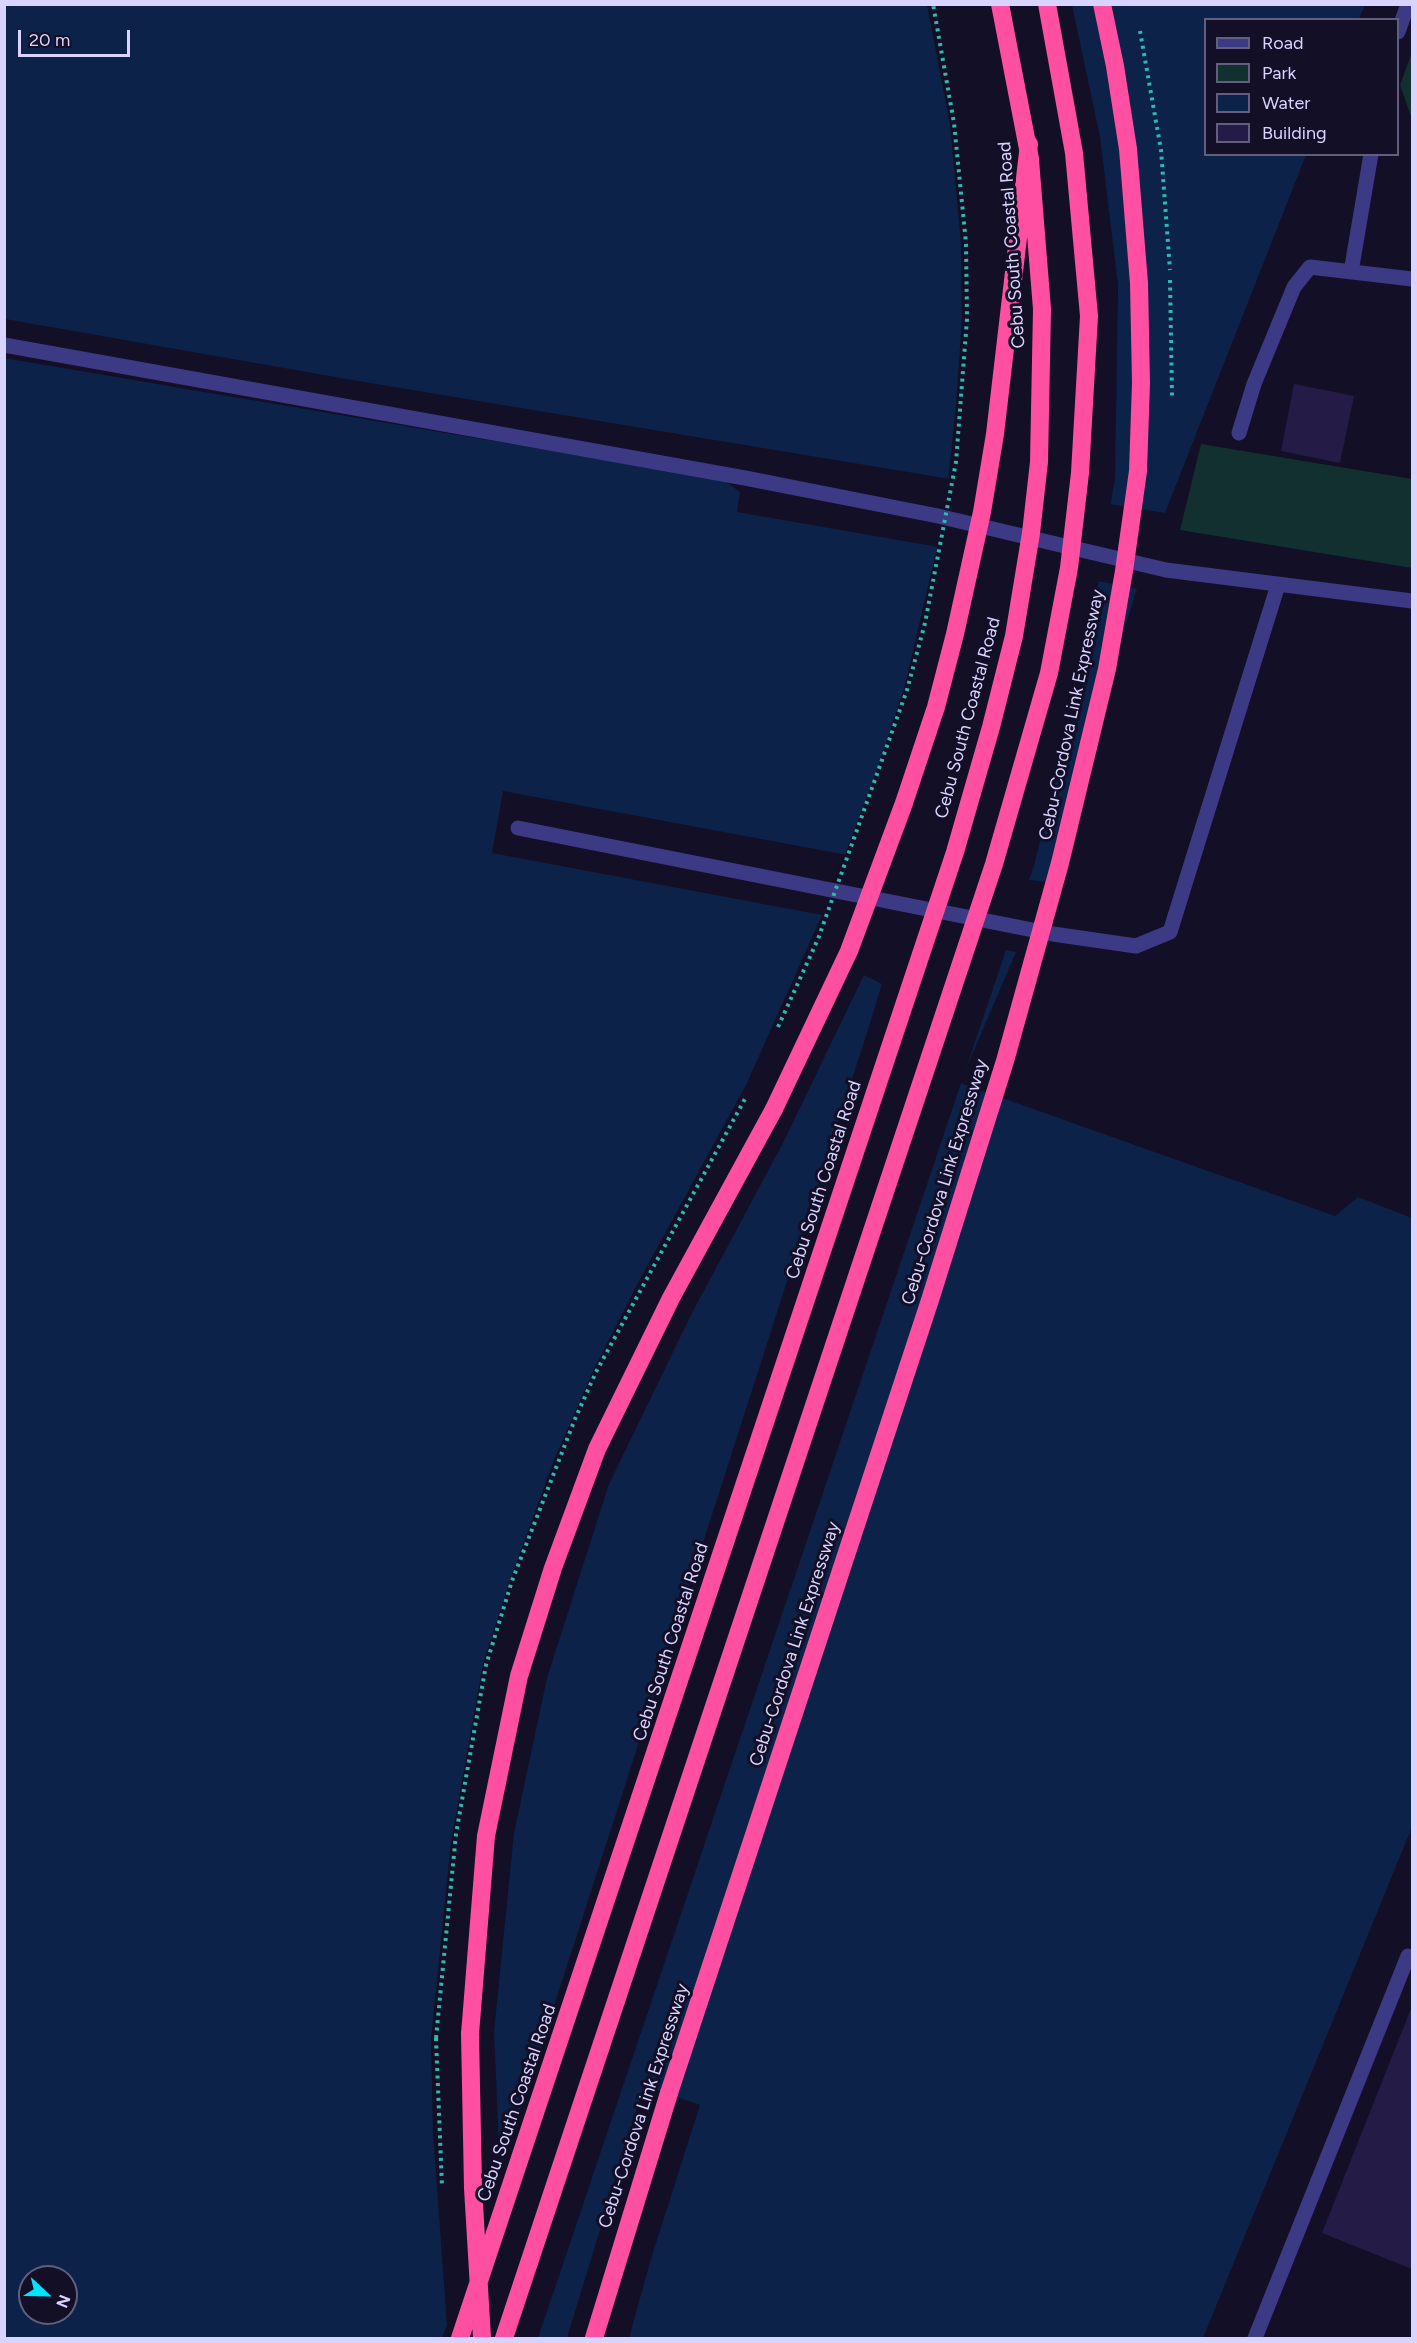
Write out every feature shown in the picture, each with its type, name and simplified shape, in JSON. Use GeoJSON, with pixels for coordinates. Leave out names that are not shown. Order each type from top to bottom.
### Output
{"type":"FeatureCollection","features":[{"type":"Feature","properties":{"kind":"highway","name":"Cebu South Coastal Road"},"geometry":{"type":"LineString","coordinates":[[460,2338],[955,852],[1014,636],[1031,533],[1039,462],[1042,309],[1029,144],[1000,4]]}},
{"type":"Feature","properties":{"kind":"highway"},"geometry":{"type":"LineString","coordinates":[[504,2338],[994,864],[1049,673],[1069,568],[1080,473],[1089,316],[1074,153],[1047,4]]}},
{"type":"Feature","properties":{"kind":"highway","name":"Cebu-Cordova Link Expressway"},"geometry":{"type":"LineString","coordinates":[[594,2338],[669,2093],[930,1300],[1005,1061],[1060,863],[1107,669],[1138,471],[1142,383],[1139,283],[1128,149],[1116,66],[1102,4]]}},
{"type":"Feature","properties":{"kind":"highway"},"geometry":{"type":"LineString","coordinates":[[482,2338],[473,2188],[470,2034],[486,1836],[519,1676],[553,1568],[597,1449],[671,1298],[779,1099],[849,951],[908,793],[936,706],[955,634],[982,512],[995,434],[1029,144]]}},
{"type":"Feature","properties":{"kind":"street"},"geometry":{"type":"LineString","coordinates":[[1399,29],[1408,4]]}},
{"type":"Feature","properties":{"kind":"street"},"geometry":{"type":"LineString","coordinates":[[1351,272],[1371,156]]}},
{"type":"Feature","properties":{"kind":"street"},"geometry":{"type":"LineString","coordinates":[[1239,433],[1254,384],[1294,287],[1310,267],[1413,279]]}},
{"type":"Feature","properties":{"kind":"street"},"geometry":{"type":"LineString","coordinates":[[4,345],[745,478],[938,516],[1166,570],[1413,601]]}},
{"type":"Feature","properties":{"kind":"street"},"geometry":{"type":"LineString","coordinates":[[518,828],[1053,934],[1136,946],[1170,932],[1278,585]]}},
{"type":"Feature","properties":{"kind":"street"},"geometry":{"type":"LineString","coordinates":[[1256,2338],[1407,1956],[1413,1958]]}},
{"type":"Feature","properties":{"kind":"path"},"geometry":{"type":"LineString","coordinates":[[775,1034],[818,939],[907,690],[925,623],[956,462],[967,319],[966,243],[954,123],[933,4]]}},
{"type":"Feature","properties":{"kind":"path"},"geometry":{"type":"LineString","coordinates":[[436,2038],[456,1834],[486,1665],[512,1581],[575,1419],[596,1372],[751,1087]]}},
{"type":"Feature","properties":{"kind":"green space"},"geometry":{"type":"Polygon","coordinates":[[[1412,52],[1412,119],[1400,85],[1412,52]]]}},
{"type":"Feature","properties":{"kind":"green space"},"geometry":{"type":"Polygon","coordinates":[[[1201,444],[1412,479],[1412,568],[1180,530],[1201,444]]]}},
{"type":"Feature","properties":{"kind":"water"},"geometry":{"type":"Polygon","coordinates":[[[5,5],[1365,5],[1359,18],[1204,18],[1204,156],[1306,156],[1165,513],[944,478],[933,546],[1137,589],[1045,882],[842,854],[823,914],[1016,952],[960,1083],[1335,1216],[1358,1197],[1412,1218],[1412,1827],[1203,2338],[5,2338],[5,5]]]}},
{"type":"Feature","properties":{"kind":"pier"},"geometry":{"type":"Polygon","coordinates":[[[927,5],[1072,5],[1100,137],[1118,285],[1115,479],[1110,507],[948,482],[962,318],[961,243],[950,124],[927,5]]]}},
{"type":"Feature","properties":{"kind":"pier"},"geometry":{"type":"Polygon","coordinates":[[[5,319],[358,381],[944,478],[933,546],[737,512],[740,492],[723,480],[4,358],[5,319]]]}},
{"type":"Feature","properties":{"kind":"pier"},"geometry":{"type":"Polygon","coordinates":[[[938,544],[1099,578],[1084,675],[1028,882],[844,857],[904,689],[938,544]]]}},
{"type":"Feature","properties":{"kind":"pier"},"geometry":{"type":"Polygon","coordinates":[[[503,791],[842,854],[833,886],[844,857],[827,912],[1007,947],[538,2338],[442,2338],[447,2325],[433,2132],[431,2039],[451,1842],[483,1664],[510,1580],[554,1460],[593,1371],[640,1279],[746,1085],[822,915],[492,853],[503,791]],[[864,975],[784,1141],[692,1313],[609,1484],[547,1678],[514,1833],[494,2032],[500,2169],[531,2078],[882,984],[864,975]]]}},
{"type":"Feature","properties":{"kind":"pier"},"geometry":{"type":"Polygon","coordinates":[[[644,2085],[700,2105],[650,2262],[629,2338],[567,2338],[644,2085]]]}},
{"type":"Feature","properties":{"kind":"building"},"geometry":{"type":"Polygon","coordinates":[[[1294,384],[1354,396],[1340,463],[1281,451],[1294,384]]]}},
{"type":"Feature","properties":{"kind":"building"},"geometry":{"type":"Polygon","coordinates":[[[1412,2006],[1412,2269],[1322,2233],[1412,2006]]]}}]}
